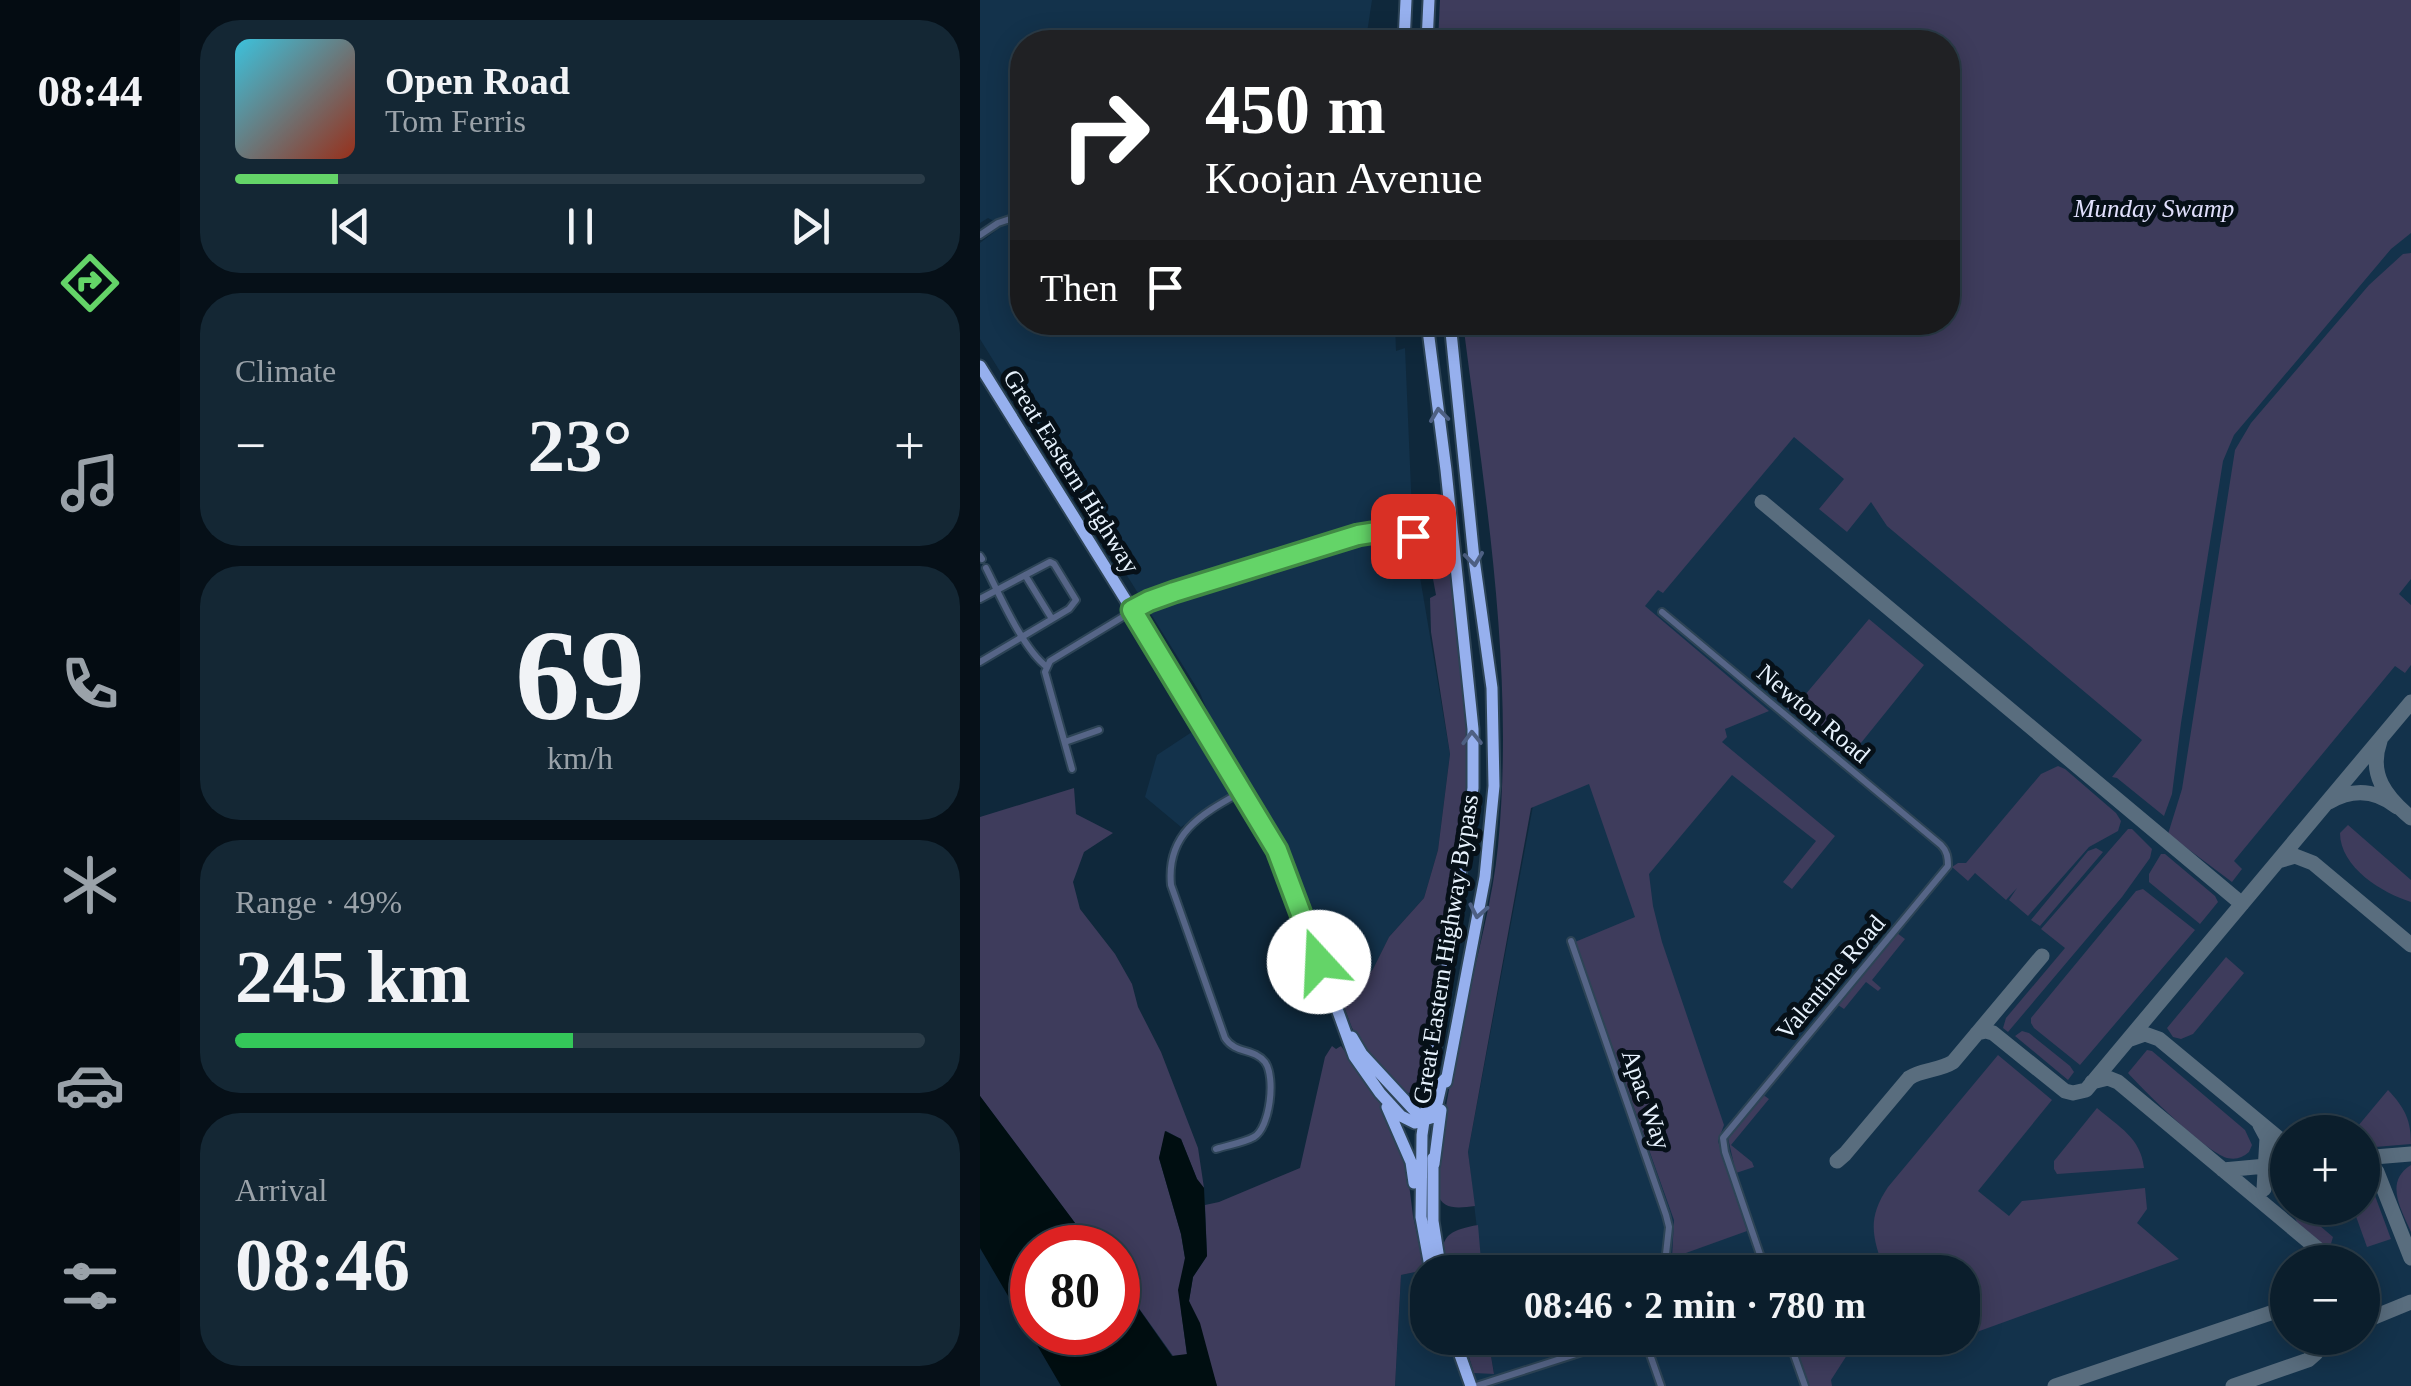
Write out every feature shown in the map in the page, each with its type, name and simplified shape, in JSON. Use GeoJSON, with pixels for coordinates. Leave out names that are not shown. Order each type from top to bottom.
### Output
{"type":"FeatureCollection","features":[{"type":"Feature","properties":{"kind":"highway"},"geometry":{"type":"LineString","coordinates":[[1405,30],[1406,0]]}},
{"type":"Feature","properties":{"kind":"highway"},"geometry":{"type":"LineString","coordinates":[[1428,30],[1429,0]]}},
{"type":"Feature","properties":{"kind":"highway","name":"Great Eastern Highway Bypass"},"geometry":{"type":"LineString","coordinates":[[1424,1122],[1473,788],[1473,729],[1429,335]]}},
{"type":"Feature","properties":{"kind":"highway","name":"Great Eastern Highway Bypass"},"geometry":{"type":"LineString","coordinates":[[1434,1164],[1485,878],[1494,786],[1492,688],[1474,559],[1451,335]]}},
{"type":"Feature","properties":{"kind":"highway","name":"Great Eastern Highway"},"geometry":{"type":"LineString","coordinates":[[980,366],[1282,860],[1354,1056],[1380,1093],[1409,1121],[1424,1122]]}},
{"type":"Feature","properties":{"kind":"highway","name":"Great Eastern Highway"},"geometry":{"type":"LineString","coordinates":[[1342,1026],[1430,1134],[1438,1255]]}},
{"type":"Feature","properties":{"kind":"highway"},"geometry":{"type":"LineString","coordinates":[[1421,1217],[1424,1122],[1434,1117],[1442,1082],[1447,1077]]}},
{"type":"Feature","properties":{"kind":"highway"},"geometry":{"type":"LineString","coordinates":[[1402,1098],[1420,1098],[1428,1087]]}},
{"type":"Feature","properties":{"kind":"highway"},"geometry":{"type":"LineString","coordinates":[[1380,1093],[1411,1162],[1428,1255]]}},
{"type":"Feature","properties":{"kind":"highway"},"geometry":{"type":"LineString","coordinates":[[1461,1355],[1474,1386]]}},
{"type":"Feature","properties":{"kind":"street"},"geometry":{"type":"LineString","coordinates":[[980,234],[1010,220]]}},
{"type":"Feature","properties":{"kind":"street"},"geometry":{"type":"LineString","coordinates":[[1072,769],[1045,672],[1050,661],[1132,610],[1174,592],[1358,535],[1377,532],[1413,536]]}},
{"type":"Feature","properties":{"kind":"street"},"geometry":{"type":"LineString","coordinates":[[980,599],[1050,562],[1075,603],[980,662]]}},
{"type":"Feature","properties":{"kind":"street"},"geometry":{"type":"LineString","coordinates":[[986,568],[1037,660],[1047,667]]}},
{"type":"Feature","properties":{"kind":"street"},"geometry":{"type":"LineString","coordinates":[[1024,575],[1052,619]]}},
{"type":"Feature","properties":{"kind":"street","name":"Newton Road"},"geometry":{"type":"LineString","coordinates":[[1662,612],[1941,845]]}},
{"type":"Feature","properties":{"kind":"street"},"geometry":{"type":"LineString","coordinates":[[1064,742],[1100,730]]}},
{"type":"Feature","properties":{"kind":"street"},"geometry":{"type":"LineString","coordinates":[[1216,1149],[1257,1136],[1263,1129],[1271,1075],[1258,1057],[1229,1045],[1225,1038],[1170,877],[1177,846],[1189,825],[1242,791]]}},
{"type":"Feature","properties":{"kind":"street","name":"Valentine Road"},"geometry":{"type":"LineString","coordinates":[[1760,1255],[1723,1138],[1948,866],[1948,855],[1941,845]]}},
{"type":"Feature","properties":{"kind":"street","name":"Apac Way"},"geometry":{"type":"LineString","coordinates":[[1570,941],[1666,1215],[1666,1255]]}},
{"type":"Feature","properties":{"kind":"street"},"geometry":{"type":"LineString","coordinates":[[1474,1386],[1572,1355]]}},
{"type":"Feature","properties":{"kind":"street"},"geometry":{"type":"LineString","coordinates":[[1650,1355],[1661,1386]]}},
{"type":"Feature","properties":{"kind":"street"},"geometry":{"type":"LineString","coordinates":[[1794,1355],[1804,1386]]}},
{"type":"Feature","properties":{"kind":"shaded area"},"geometry":{"type":"Polygon","coordinates":[[[980,0],[1372,0],[1367,30],[1010,30],[1010,335],[1395,335],[1396,351],[1405,348],[1413,536],[1450,754],[1438,850],[1424,898],[1389,937],[1373,969],[1355,991],[1332,944],[1296,899],[1242,790],[1181,827],[1145,797],[1157,755],[1201,726],[1209,715],[1200,693],[980,339],[980,243],[999,228],[998,223],[988,218],[980,223],[980,0]]]}},
{"type":"Feature","properties":{"kind":"shaded area"},"geometry":{"type":"Polygon","coordinates":[[[2411,0],[2411,1386],[1395,1386],[1401,1275],[1410,1273],[1410,1355],[1468,1355],[1474,1373],[1494,1373],[1491,1355],[1980,1355],[1980,1255],[1480,1255],[1468,1152],[1533,806],[1521,741],[1794,416],[2032,615],[1960,124],[1960,41],[2411,0]]]}},
{"type":"Feature","properties":{"kind":"shaded area"},"geometry":{"type":"Polygon","coordinates":[[[980,1096],[1077,1225],[1010,1225],[1010,1299],[980,1248],[980,1096]]]}},
{"type":"Feature","properties":{"kind":"shaded area"},"geometry":{"type":"Polygon","coordinates":[[[1165,1131],[1181,1139],[1204,1188],[1207,1256],[1193,1277],[1189,1301],[1200,1323],[1217,1386],[1061,1386],[1043,1355],[1140,1355],[1140,1310],[1172,1356],[1187,1354],[1178,1290],[1185,1258],[1159,1158],[1165,1131]]]}},
{"type":"Feature","properties":{"kind":"green space","name":"Munday Swamp"},"geometry":{"type":"Polygon","coordinates":[[[1440,0],[2411,0],[2411,233],[2391,249],[2234,435],[2223,461],[2172,794],[2164,816],[2112,777],[2142,740],[1887,526],[1871,502],[1847,532],[1819,509],[1844,479],[1794,437],[1663,593],[1658,590],[1645,606],[1769,711],[1725,729],[1727,737],[1722,742],[1835,836],[1792,889],[1783,882],[1816,841],[1732,775],[1649,874],[1662,942],[1724,1125],[1718,1141],[1747,1231],[1672,1255],[1674,1220],[1575,942],[1635,917],[1589,784],[1531,808],[1468,1152],[1475,1206],[1447,1205],[1437,1192],[1439,1144],[1464,1008],[1493,885],[1502,780],[1503,715],[1495,583],[1465,335],[1960,335],[1960,30],[1439,30],[1440,0]]]}},
{"type":"Feature","properties":{"kind":"green space"},"geometry":{"type":"Polygon","coordinates":[[[2411,253],[2411,579],[2399,594],[2411,605],[2411,665],[2405,673],[2395,666],[2234,861],[2242,869],[2232,882],[2168,834],[2182,789],[2235,450],[2251,423],[2369,285],[2403,254],[2411,253]]]}},
{"type":"Feature","properties":{"kind":"green space"},"geometry":{"type":"Polygon","coordinates":[[[1438,522],[1445,533],[1464,661],[1469,738],[1467,780],[1459,866],[1425,1078],[1417,1091],[1409,1093],[1400,1091],[1370,1057],[1352,1028],[1311,918],[1332,944],[1356,991],[1373,969],[1389,937],[1424,898],[1438,850],[1450,754],[1431,632],[1430,598],[1436,595],[1424,531],[1427,525],[1438,522]]]}},
{"type":"Feature","properties":{"kind":"green space"},"geometry":{"type":"Polygon","coordinates":[[[1869,619],[1924,665],[1848,759],[1779,701],[1780,698],[1794,708],[1869,619]]]}},
{"type":"Feature","properties":{"kind":"green space"},"geometry":{"type":"Polygon","coordinates":[[[2058,766],[2121,821],[2118,831],[2089,847],[2028,916],[2009,900],[2017,888],[2006,900],[1975,873],[1968,881],[1952,867],[1966,863],[2041,774],[2058,766]]]}},
{"type":"Feature","properties":{"kind":"green space"},"geometry":{"type":"Polygon","coordinates":[[[1074,788],[1076,814],[1113,833],[1084,852],[1073,882],[1080,909],[1115,954],[1132,984],[1138,1007],[1161,1052],[1198,1148],[1204,1188],[1181,1139],[1166,1131],[1159,1158],[1185,1258],[1181,1310],[1187,1355],[1173,1356],[1140,1310],[1140,1225],[1077,1225],[980,1096],[980,817],[1074,788]]]}},
{"type":"Feature","properties":{"kind":"green space"},"geometry":{"type":"Polygon","coordinates":[[[2348,825],[2411,880],[2411,902],[2376,885],[2355,867],[2347,857],[2340,833],[2348,825]]]}},
{"type":"Feature","properties":{"kind":"green space"},"geometry":{"type":"Polygon","coordinates":[[[2128,829],[2152,849],[2150,858],[2008,1032],[2003,1028],[2006,1018],[2065,948],[2041,929],[2128,829]]]}},
{"type":"Feature","properties":{"kind":"green space"},"geometry":{"type":"Polygon","coordinates":[[[2096,848],[2103,852],[2040,926],[2031,920],[2088,851],[2096,848]]]}},
{"type":"Feature","properties":{"kind":"green space"},"geometry":{"type":"Polygon","coordinates":[[[2161,854],[2215,896],[2218,902],[2200,924],[2149,882],[2149,874],[2161,854]]]}},
{"type":"Feature","properties":{"kind":"green space"},"geometry":{"type":"Polygon","coordinates":[[[2143,889],[2195,930],[2080,1065],[2034,1028],[2031,1018],[2136,891],[2143,889]]]}},
{"type":"Feature","properties":{"kind":"green space"},"geometry":{"type":"Polygon","coordinates":[[[1897,933],[1905,939],[1872,980],[1881,988],[1878,991],[1866,982],[1844,1009],[1838,1005],[1897,933]]]}},
{"type":"Feature","properties":{"kind":"green space"},"geometry":{"type":"Polygon","coordinates":[[[2226,957],[2244,973],[2193,1034],[2181,1039],[2173,1037],[2167,1028],[2226,957]]]}},
{"type":"Feature","properties":{"kind":"green space"},"geometry":{"type":"Polygon","coordinates":[[[2022,1031],[2070,1066],[2074,1072],[2068,1080],[2015,1036],[2022,1031]]]}},
{"type":"Feature","properties":{"kind":"green space"},"geometry":{"type":"Polygon","coordinates":[[[1332,1046],[1341,1046],[1379,1100],[1406,1160],[1422,1255],[1410,1255],[1410,1273],[1401,1275],[1395,1386],[1217,1386],[1189,1301],[1193,1277],[1207,1256],[1205,1205],[1300,1168],[1325,1057],[1332,1046]]]}},
{"type":"Feature","properties":{"kind":"green space"},"geometry":{"type":"Polygon","coordinates":[[[2147,1050],[2245,1130],[2252,1145],[2249,1152],[2233,1159],[2217,1153],[2190,1133],[2128,1073],[2147,1050]]]}},
{"type":"Feature","properties":{"kind":"green space"},"geometry":{"type":"Polygon","coordinates":[[[1998,1055],[2052,1100],[1978,1191],[2009,1216],[2022,1201],[2145,1188],[2147,1209],[2137,1223],[2179,1259],[1980,1331],[1980,1255],[1880,1255],[1874,1219],[1888,1187],[1998,1055]]]}},
{"type":"Feature","properties":{"kind":"green space"},"geometry":{"type":"Polygon","coordinates":[[[2388,1090],[2406,1115],[2411,1144],[2380,1147],[2380,1115],[2367,1115],[2388,1090]]]}},
{"type":"Feature","properties":{"kind":"green space"},"geometry":{"type":"Polygon","coordinates":[[[1762,1094],[1769,1099],[1731,1145],[1754,1167],[1736,1173],[1728,1138],[1762,1094]]]}},
{"type":"Feature","properties":{"kind":"green space"},"geometry":{"type":"Polygon","coordinates":[[[2097,1108],[2134,1141],[2144,1168],[2057,1174],[2054,1161],[2097,1108]]]}},
{"type":"Feature","properties":{"kind":"green space"},"geometry":{"type":"Polygon","coordinates":[[[2411,1165],[2411,1232],[2396,1188],[2398,1179],[2411,1165]]]}},
{"type":"Feature","properties":{"kind":"green space"},"geometry":{"type":"Polygon","coordinates":[[[2380,1209],[2391,1239],[2366,1245],[2359,1225],[2380,1225],[2380,1209]]]}},
{"type":"Feature","properties":{"kind":"green space"},"geometry":{"type":"Polygon","coordinates":[[[1478,1225],[1481,1255],[1443,1255],[1446,1238],[1478,1225]]]}},
{"type":"Feature","properties":{"kind":"green space"},"geometry":{"type":"Polygon","coordinates":[[[2300,1225],[2319,1225],[2333,1237],[2331,1245],[2323,1245],[2300,1225]]]}},
{"type":"Feature","properties":{"kind":"green space"},"geometry":{"type":"Polygon","coordinates":[[[1468,1355],[1491,1355],[1494,1374],[1474,1373],[1468,1355]]]}},
{"type":"Feature","properties":{"kind":"green space"},"geometry":{"type":"Polygon","coordinates":[[[1797,1355],[1847,1355],[1831,1380],[1832,1386],[1808,1386],[1797,1355]]]}},
{"type":"Feature","properties":{"kind":"taxiway"},"geometry":{"type":"LineString","coordinates":[[1762,502],[2242,904]]}},
{"type":"Feature","properties":{"kind":"taxiway"},"geometry":{"type":"LineString","coordinates":[[1977,1033],[1993,1033],[2065,1091],[2086,1090],[2411,702]]}},
{"type":"Feature","properties":{"kind":"taxiway"},"geometry":{"type":"LineString","coordinates":[[2380,741],[2378,775],[2394,802],[2411,818]]}},
{"type":"Feature","properties":{"kind":"taxiway"},"geometry":{"type":"LineString","coordinates":[[2329,802],[2347,794],[2364,793],[2397,807]]}},
{"type":"Feature","properties":{"kind":"taxiway"},"geometry":{"type":"LineString","coordinates":[[2278,861],[2295,856],[2313,863],[2411,945]]}},
{"type":"Feature","properties":{"kind":"taxiway"},"geometry":{"type":"LineString","coordinates":[[1837,1161],[1909,1078],[1953,1062],[2042,956]]}},
{"type":"Feature","properties":{"kind":"taxiway"},"geometry":{"type":"LineString","coordinates":[[2128,1040],[2145,1034],[2159,1039],[2270,1131]]}},
{"type":"Feature","properties":{"kind":"taxiway"},"geometry":{"type":"LineString","coordinates":[[2092,1082],[2108,1078],[2118,1082],[2313,1245]]}},
{"type":"Feature","properties":{"kind":"taxiway"},"geometry":{"type":"LineString","coordinates":[[2260,1125],[2267,1138],[2264,1189]]}},
{"type":"Feature","properties":{"kind":"taxiway"},"geometry":{"type":"LineString","coordinates":[[2380,1157],[2411,1154]]}},
{"type":"Feature","properties":{"kind":"taxiway"},"geometry":{"type":"LineString","coordinates":[[2223,1170],[2270,1166]]}},
{"type":"Feature","properties":{"kind":"taxiway"},"geometry":{"type":"LineString","coordinates":[[2380,1180],[2411,1258]]}},
{"type":"Feature","properties":{"kind":"taxiway"},"geometry":{"type":"LineString","coordinates":[[2380,1315],[2411,1302]]}},
{"type":"Feature","properties":{"kind":"taxiway"},"geometry":{"type":"LineString","coordinates":[[2055,1386],[2270,1313]]}},
{"type":"Feature","properties":{"kind":"taxiway"},"geometry":{"type":"LineString","coordinates":[[2233,1386],[2314,1355]]}},
{"type":"Feature","properties":{"kind":"route"},"geometry":{"type":"LineString","coordinates":[[1319,962],[1277,850],[1132,610],[1174,592],[1358,535],[1377,532],[1413,536]]}}]}
